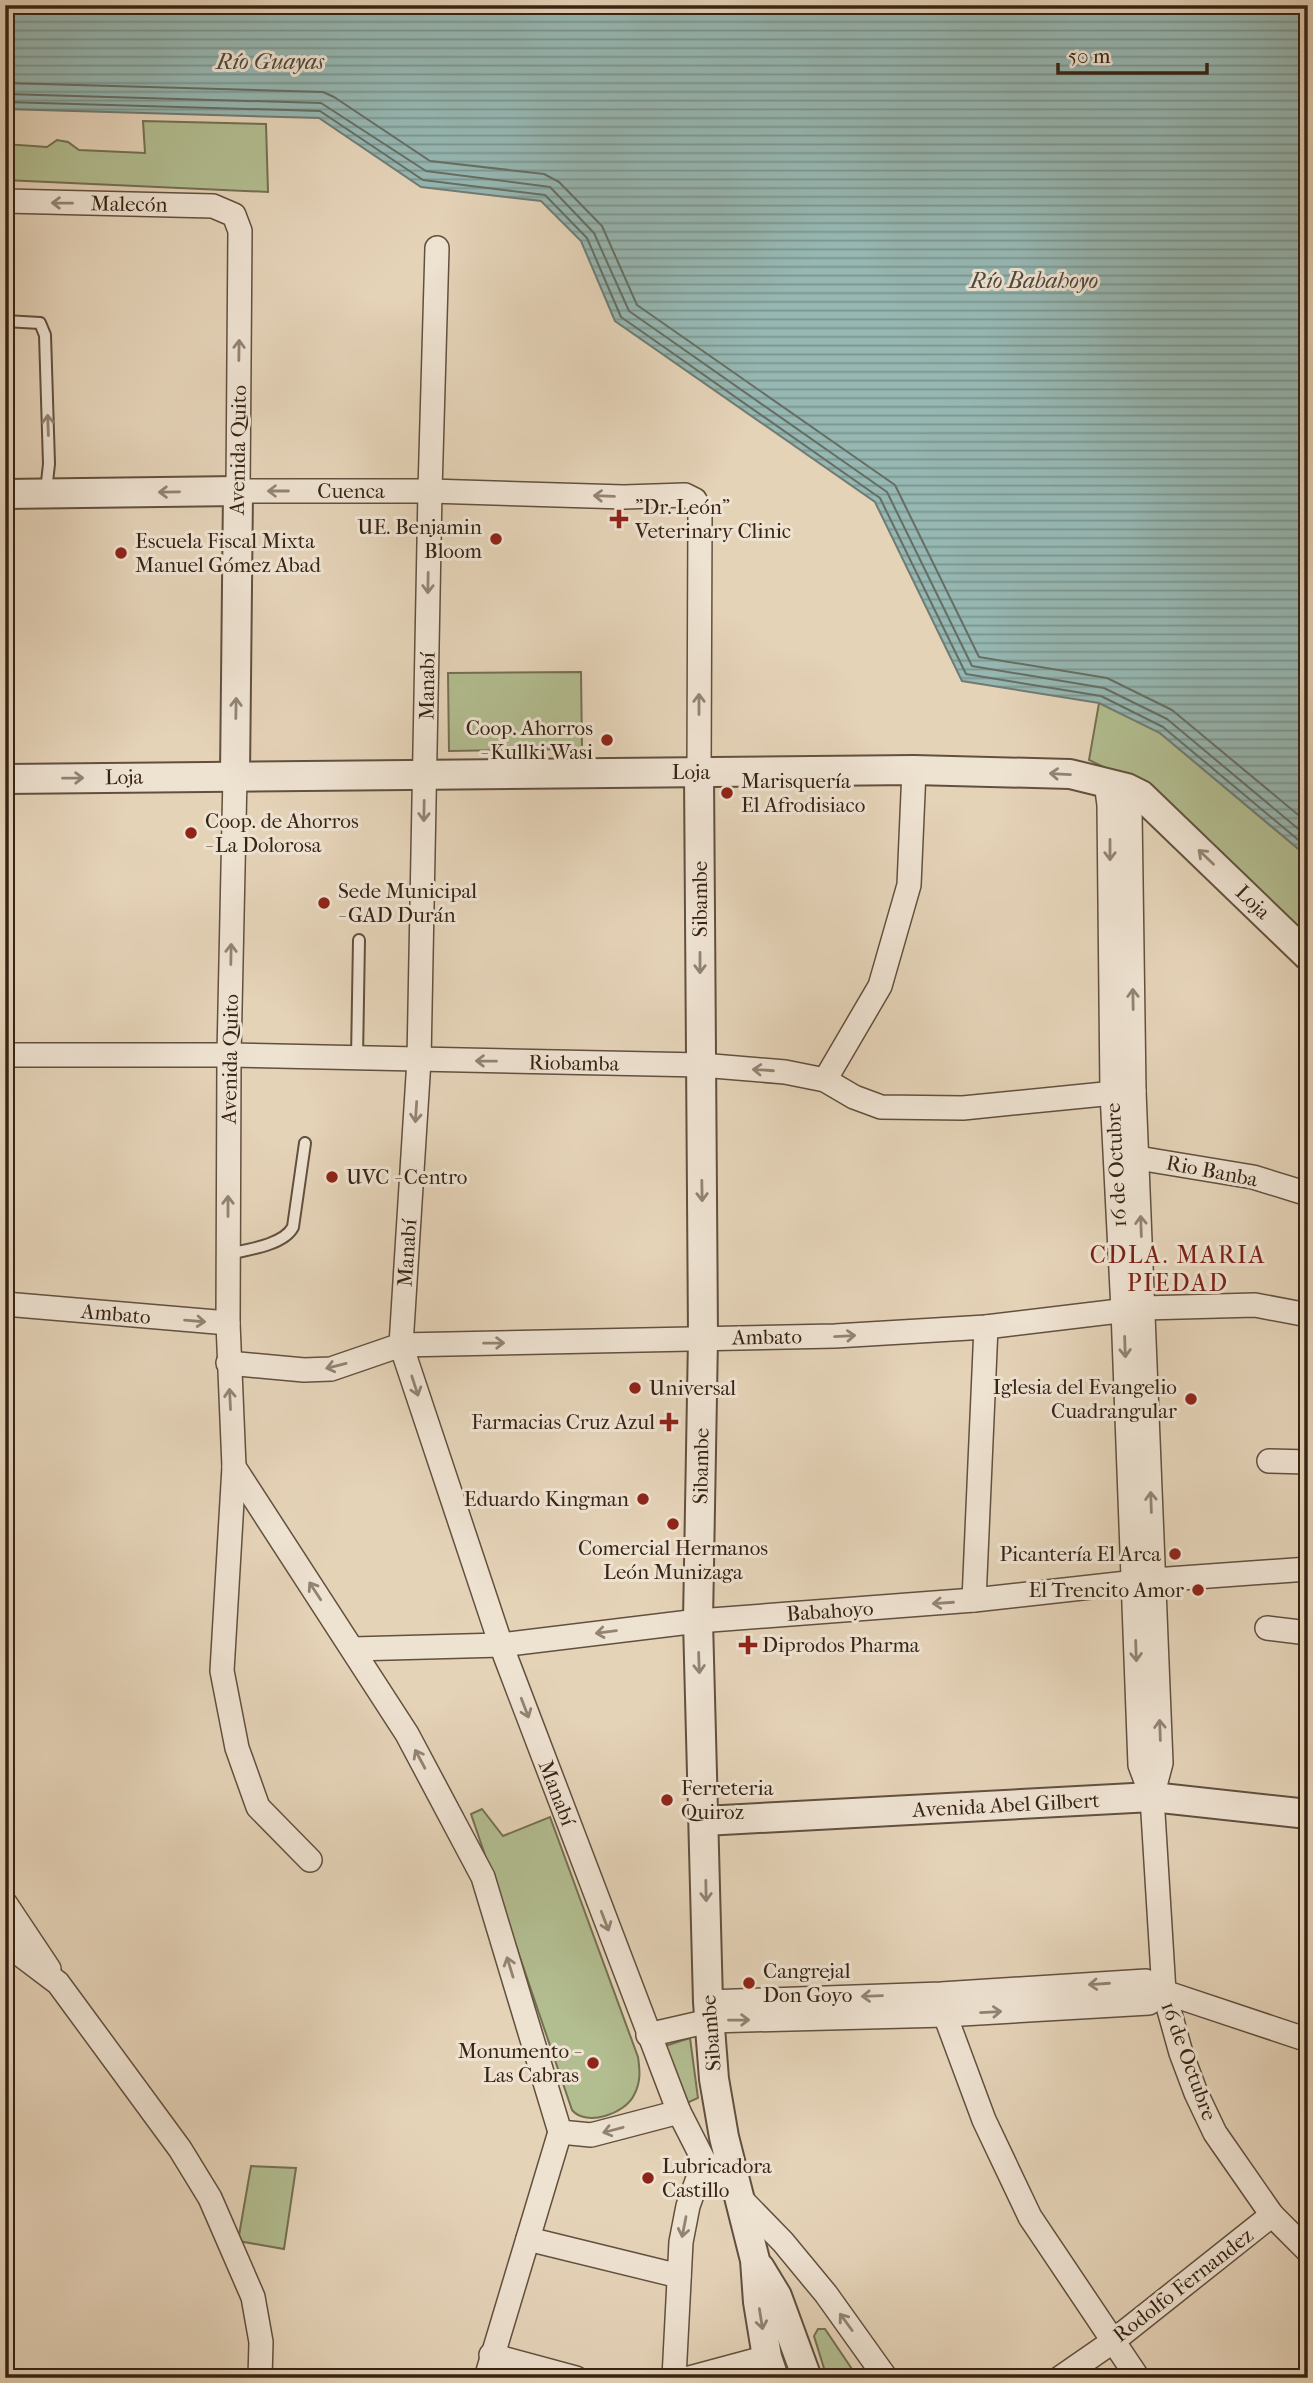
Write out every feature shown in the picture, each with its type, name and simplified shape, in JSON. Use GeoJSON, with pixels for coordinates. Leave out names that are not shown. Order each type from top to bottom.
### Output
{"type":"FeatureCollection","features":[{"type":"Feature","properties":{"kind":"street","name":"Malecón"},"geometry":{"type":"LineString","coordinates":[[5,201],[213,206],[234,215],[240,231]]}},
{"type":"Feature","properties":{"kind":"street","name":"Avenida Quito"},"geometry":{"type":"LineString","coordinates":[[240,231],[228,1254],[228,1363],[234,1467],[222,1671],[237,1748],[258,1807],[310,1860]]}},
{"type":"Feature","properties":{"kind":"street","name":"Manabí"},"geometry":{"type":"LineString","coordinates":[[437,248],[419,1060],[401,1345],[501,1645],[648,2035],[679,2112],[704,2161],[738,2194]]}},
{"type":"Feature","properties":{"kind":"street","name":"Cuenca"},"geometry":{"type":"LineString","coordinates":[[5,494],[430,491],[624,497],[685,495],[695,500]]}},
{"type":"Feature","properties":{"kind":"street","name":"Sibambe"},"geometry":{"type":"LineString","coordinates":[[695,500],[700,513],[703,1338],[698,1621],[708,2012],[714,2080],[738,2194],[783,2242],[825,2294],[886,2378]]}},
{"type":"Feature","properties":{"kind":"street","name":"Loja"},"geometry":{"type":"LineString","coordinates":[[5,779],[914,770],[1070,774],[1117,785],[1141,795],[1308,956]]}},
{"type":"Feature","properties":{"kind":"street"},"geometry":{"type":"LineString","coordinates":[[825,1080],[880,986],[909,885],[914,770]]}},
{"type":"Feature","properties":{"kind":"street","name":"16 de Octubre"},"geometry":{"type":"LineString","coordinates":[[1117,785],[1130,811],[1123,1092],[1134,1309],[1143,1581],[1161,1763],[1152,1797],[1164,1992],[1181,2053],[1215,2133],[1272,2215],[1308,2251]]}},
{"type":"Feature","properties":{"kind":"street","name":"Riobamba"},"geometry":{"type":"LineString","coordinates":[[5,1055],[229,1055],[701,1065],[785,1072],[825,1080],[854,1097],[881,1107],[963,1108],[1123,1092]]}},
{"type":"Feature","properties":{"kind":"street","name":"Rio Banba"},"geometry":{"type":"LineString","coordinates":[[1127,1158],[1253,1177],[1308,1194]]}},
{"type":"Feature","properties":{"kind":"street","name":"Ambato"},"geometry":{"type":"LineString","coordinates":[[5,1304],[228,1323]]}},
{"type":"Feature","properties":{"kind":"street","name":"Ambato"},"geometry":{"type":"LineString","coordinates":[[228,1363],[303,1370],[331,1369],[401,1345],[835,1336],[986,1327],[1134,1309],[1255,1305],[1308,1315]]}},
{"type":"Feature","properties":{"kind":"street"},"geometry":{"type":"LineString","coordinates":[[974,1600],[986,1327]]}},
{"type":"Feature","properties":{"kind":"street"},"geometry":{"type":"LineString","coordinates":[[1269,1461],[1308,1462]]}},
{"type":"Feature","properties":{"kind":"street"},"geometry":{"type":"LineString","coordinates":[[234,1467],[407,1734],[483,1877],[560,2132],[485,2378]]}},
{"type":"Feature","properties":{"kind":"street","name":"Babahoyo"},"geometry":{"type":"LineString","coordinates":[[353,1648],[501,1645],[698,1621],[974,1600],[1143,1581],[1308,1569]]}},
{"type":"Feature","properties":{"kind":"street"},"geometry":{"type":"LineString","coordinates":[[1267,1629],[1308,1633]]}},
{"type":"Feature","properties":{"kind":"street","name":"Avenida Abel Gilbert"},"geometry":{"type":"LineString","coordinates":[[704,1821],[1152,1797],[1308,1814]]}},
{"type":"Feature","properties":{"kind":"street"},"geometry":{"type":"LineString","coordinates":[[5,1903],[58,1983],[180,2149],[210,2198],[253,2297],[261,2342],[260,2378]]}},
{"type":"Feature","properties":{"kind":"street"},"geometry":{"type":"LineString","coordinates":[[5,1943],[58,1983]]}},
{"type":"Feature","properties":{"kind":"street"},"geometry":{"type":"LineString","coordinates":[[648,2035],[708,2012],[943,2005],[1149,2003],[1164,1992],[1308,2040]]}},
{"type":"Feature","properties":{"kind":"street"},"geometry":{"type":"LineString","coordinates":[[943,2005],[984,2120],[1030,2217],[1138,2378]]}},
{"type":"Feature","properties":{"kind":"street"},"geometry":{"type":"LineString","coordinates":[[560,2132],[591,2136],[679,2112]]}},
{"type":"Feature","properties":{"kind":"street"},"geometry":{"type":"LineString","coordinates":[[674,2378],[681,2242],[688,2206],[704,2161]]}},
{"type":"Feature","properties":{"kind":"street"},"geometry":{"type":"LineString","coordinates":[[689,2378],[770,2368],[758,2302],[755,2260],[738,2194]]}},
{"type":"Feature","properties":{"kind":"street","name":"Rodolfo Fernandez"},"geometry":{"type":"LineString","coordinates":[[1060,2378],[1112,2342],[1272,2215]]}},
{"type":"Feature","properties":{"kind":"street"},"geometry":{"type":"LineString","coordinates":[[528,2239],[679,2276]]}},
{"type":"Feature","properties":{"kind":"street"},"geometry":{"type":"LineString","coordinates":[[755,2260],[777,2296],[807,2378]]}},
{"type":"Feature","properties":{"kind":"street"},"geometry":{"type":"LineString","coordinates":[[491,2355],[576,2378]]}},
{"type":"Feature","properties":{"kind":"lane"},"geometry":{"type":"LineString","coordinates":[[5,320],[40,323],[45,335],[49,464],[46,494]]}},
{"type":"Feature","properties":{"kind":"lane"},"geometry":{"type":"LineString","coordinates":[[357,1058],[359,940]]}},
{"type":"Feature","properties":{"kind":"lane"},"geometry":{"type":"LineString","coordinates":[[228,1254],[290,1234],[304,1143]]}},
{"type":"Feature","properties":{"kind":"green space"},"geometry":{"type":"Polygon","coordinates":[[[143,121],[266,124],[268,192],[5,180],[5,144],[47,147],[57,140],[68,142],[79,150],[145,153],[143,121]]]}},
{"type":"Feature","properties":{"kind":"green space"},"geometry":{"type":"Polygon","coordinates":[[[581,672],[582,749],[449,751],[448,673],[581,672]]]}},
{"type":"Feature","properties":{"kind":"green space"},"geometry":{"type":"Polygon","coordinates":[[[1099,703],[1129,707],[1308,857],[1308,936],[1146,787],[1089,760],[1099,703]]]}},
{"type":"Feature","properties":{"kind":"green space"},"geometry":{"type":"Polygon","coordinates":[[[482,1809],[503,1836],[550,1817],[638,2057],[638,2086],[629,2102],[614,2113],[586,2118],[572,2110],[471,1814],[482,1809]]]}},
{"type":"Feature","properties":{"kind":"green space"},"geometry":{"type":"Polygon","coordinates":[[[690,2038],[698,2098],[687,2103],[665,2046],[690,2038]]]}},
{"type":"Feature","properties":{"kind":"green space"},"geometry":{"type":"Polygon","coordinates":[[[251,2166],[296,2168],[284,2249],[238,2241],[251,2166]]]}},
{"type":"Feature","properties":{"kind":"green space"},"geometry":{"type":"Polygon","coordinates":[[[818,2329],[825,2329],[858,2378],[827,2378],[814,2336],[818,2329]]]}},
{"type":"Feature","properties":{"kind":"water","name":"Río Babahoyo"},"geometry":{"type":"Polygon","coordinates":[[[5,5],[1308,5],[1308,857],[1160,733],[1099,703],[962,681],[875,502],[615,321],[581,241],[541,201],[421,187],[319,118],[5,109],[5,5]]]}},
{"type":"Feature","properties":{"kind":"place","name":"\"Dr. León\" Veterinary Clinic"},"geometry":{"type":"Point","coordinates":[619,519]}},
{"type":"Feature","properties":{"kind":"place","name":"UE. Benjamin Bloom"},"geometry":{"type":"Point","coordinates":[496,539]}},
{"type":"Feature","properties":{"kind":"place","name":"Escuela Fiscal Mixta Manuel Gómez Abad"},"geometry":{"type":"Point","coordinates":[121,553]}},
{"type":"Feature","properties":{"kind":"place","name":"Coop. Ahorros - Kullki Wasi"},"geometry":{"type":"Point","coordinates":[607,740]}},
{"type":"Feature","properties":{"kind":"place","name":"Marisquería El Afrodisiaco"},"geometry":{"type":"Point","coordinates":[727,793]}},
{"type":"Feature","properties":{"kind":"place","name":"Coop. de Ahorros - La Dolorosa"},"geometry":{"type":"Point","coordinates":[191,833]}},
{"type":"Feature","properties":{"kind":"place","name":"Sede Municipal - GAD Durán"},"geometry":{"type":"Point","coordinates":[324,903]}},
{"type":"Feature","properties":{"kind":"place","name":"UVC - Centro"},"geometry":{"type":"Point","coordinates":[332,1177]}},
{"type":"Feature","properties":{"kind":"place","name":"Universal"},"geometry":{"type":"Point","coordinates":[635,1388]}},
{"type":"Feature","properties":{"kind":"place","name":"Iglesia del Evangelio Cuadrangular"},"geometry":{"type":"Point","coordinates":[1191,1399]}},
{"type":"Feature","properties":{"kind":"place","name":"Farmacias Cruz Azul"},"geometry":{"type":"Point","coordinates":[669,1422]}},
{"type":"Feature","properties":{"kind":"place","name":"Eduardo Kingman"},"geometry":{"type":"Point","coordinates":[643,1499]}},
{"type":"Feature","properties":{"kind":"place","name":"Comercial Hermanos León Munizaga"},"geometry":{"type":"Point","coordinates":[673,1524]}},
{"type":"Feature","properties":{"kind":"place","name":"Picantería El Arca"},"geometry":{"type":"Point","coordinates":[1175,1554]}},
{"type":"Feature","properties":{"kind":"place","name":"El Trencito Amor"},"geometry":{"type":"Point","coordinates":[1198,1590]}},
{"type":"Feature","properties":{"kind":"place","name":"Diprodos Pharma"},"geometry":{"type":"Point","coordinates":[748,1645]}},
{"type":"Feature","properties":{"kind":"place","name":"Ferreteria Quiroz"},"geometry":{"type":"Point","coordinates":[667,1800]}},
{"type":"Feature","properties":{"kind":"place","name":"Cangrejal Don Goyo"},"geometry":{"type":"Point","coordinates":[749,1983]}},
{"type":"Feature","properties":{"kind":"place","name":"Monumento - Las Cabras"},"geometry":{"type":"Point","coordinates":[593,2063]}},
{"type":"Feature","properties":{"kind":"place","name":"Lubricadora Castillo"},"geometry":{"type":"Point","coordinates":[648,2178]}},
{"type":"Feature","properties":{"kind":"district","name":"CDLA. MARIA PIEDAD"},"geometry":{"type":"Point","coordinates":[1178,1269]}},
{"type":"Feature","properties":{"kind":"water label","name":"Río Guayas"},"geometry":{"type":"Point","coordinates":[270,61]}}]}
